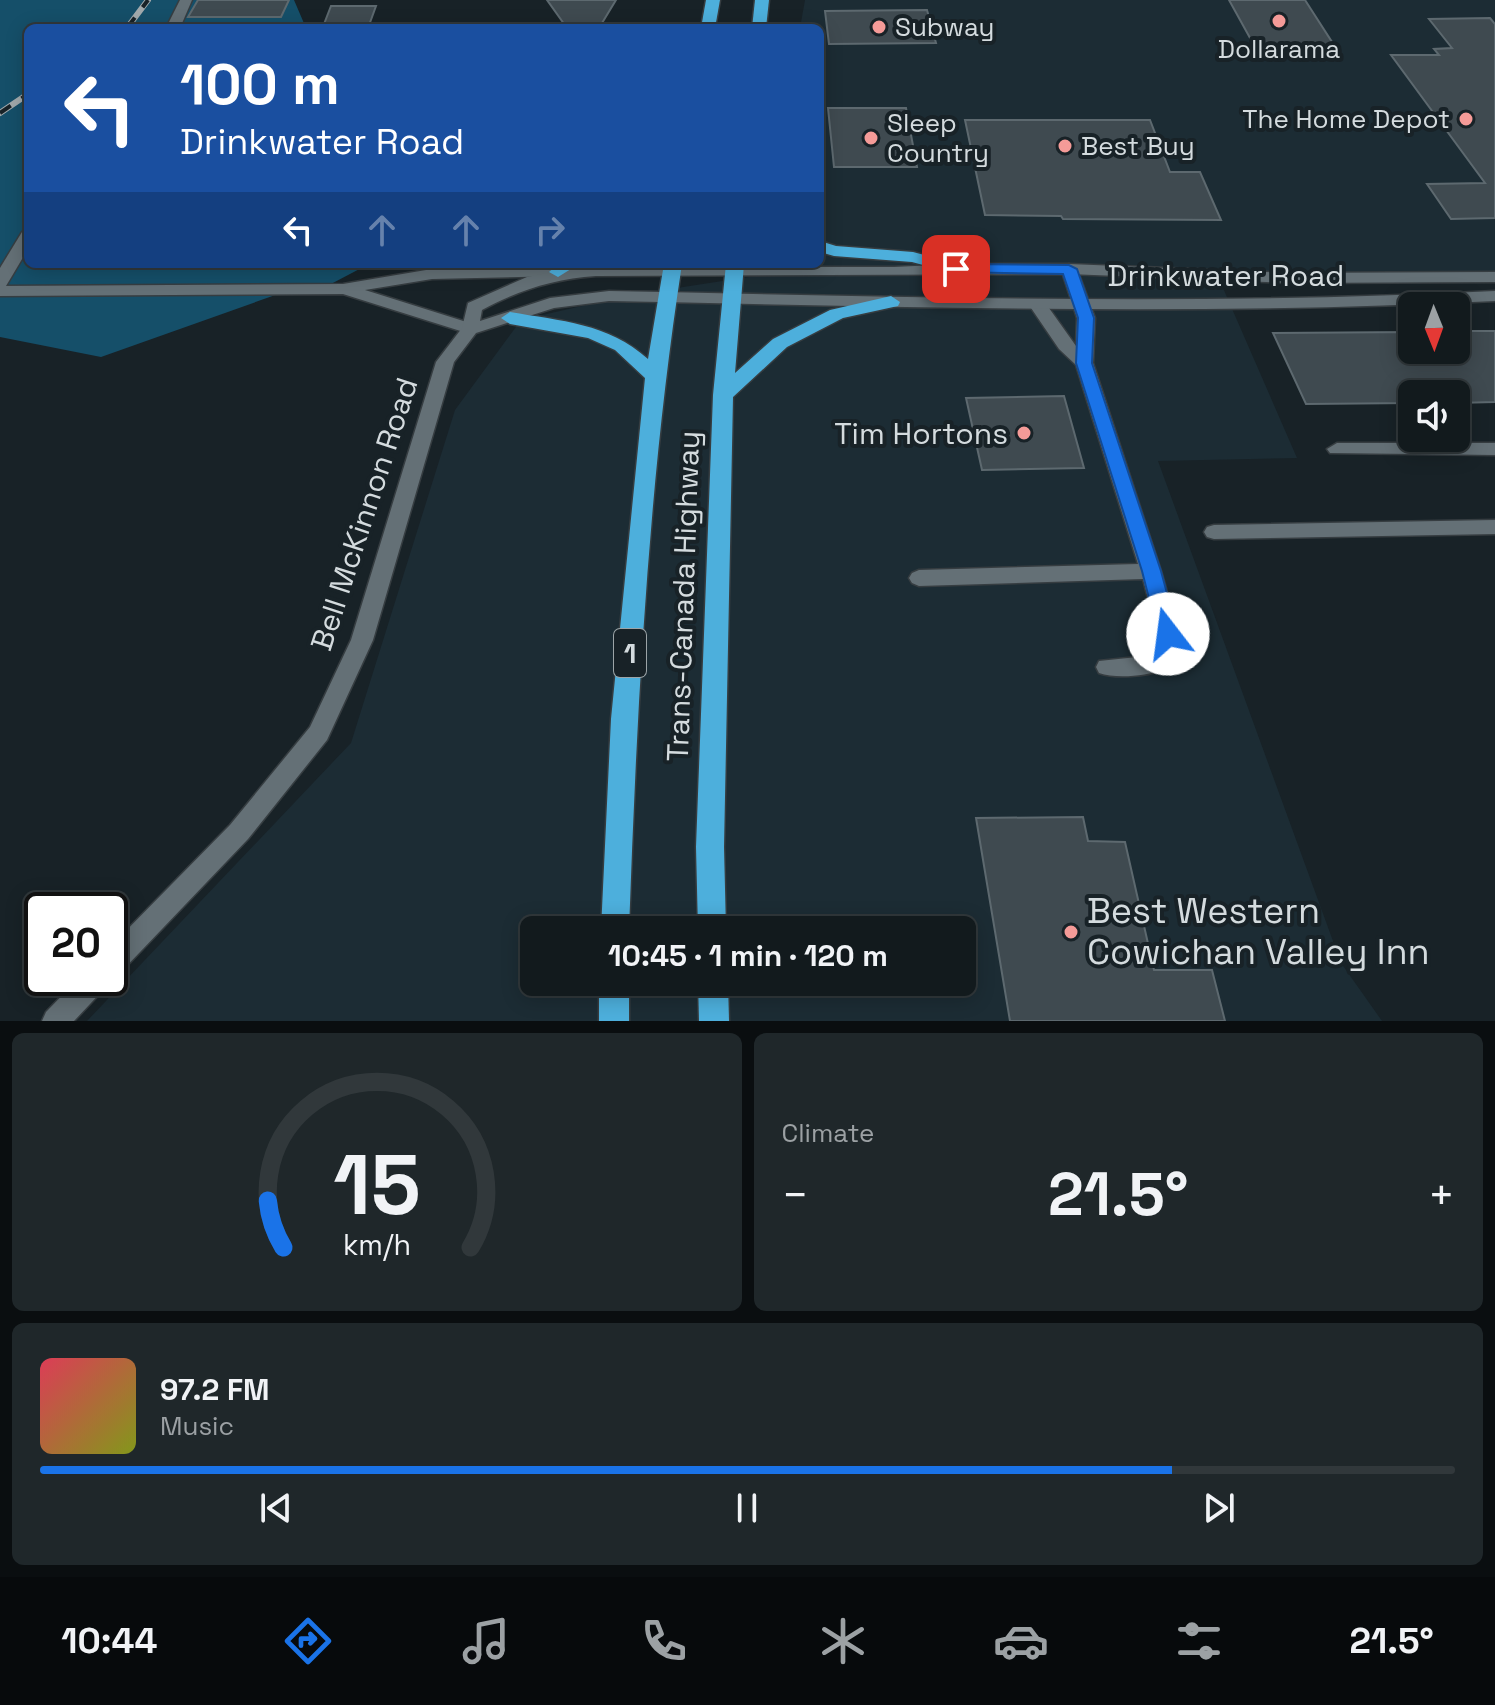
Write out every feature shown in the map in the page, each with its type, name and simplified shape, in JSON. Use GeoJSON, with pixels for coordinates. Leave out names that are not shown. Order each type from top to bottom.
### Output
{"type":"FeatureCollection","features":[{"type":"Feature","properties":{"kind":"highway"},"geometry":{"type":"LineString","coordinates":[[709,24],[713,0]]}},
{"type":"Feature","properties":{"kind":"highway"},"geometry":{"type":"LineString","coordinates":[[759,24],[762,0]]}},
{"type":"Feature","properties":{"kind":"highway"},"geometry":{"type":"LineString","coordinates":[[824,247],[834,251],[913,257],[956,269]]}},
{"type":"Feature","properties":{"kind":"highway","name":"Trans-Canada Highway"},"geometry":{"type":"LineString","coordinates":[[616,916],[624,719],[655,376],[673,268]]}},
{"type":"Feature","properties":{"kind":"highway","name":"Trans-Canada Highway"},"geometry":{"type":"LineString","coordinates":[[712,916],[710,847],[723,395],[734,268]]}},
{"type":"Feature","properties":{"kind":"highway"},"geometry":{"type":"LineString","coordinates":[[723,395],[780,343],[837,314],[891,302]]}},
{"type":"Feature","properties":{"kind":"highway"},"geometry":{"type":"LineString","coordinates":[[510,318],[593,333],[622,346],[655,376]]}},
{"type":"Feature","properties":{"kind":"highway"},"geometry":{"type":"LineString","coordinates":[[614,996],[614,1021]]}},
{"type":"Feature","properties":{"kind":"highway"},"geometry":{"type":"LineString","coordinates":[[713,996],[714,1021]]}},
{"type":"Feature","properties":{"kind":"street"},"geometry":{"type":"LineString","coordinates":[[175,24],[186,0]]}},
{"type":"Feature","properties":{"kind":"street"},"geometry":{"type":"LineString","coordinates":[[0,282],[24,242]]}},
{"type":"Feature","properties":{"kind":"street"},"geometry":{"type":"LineString","coordinates":[[0,291],[343,289],[432,269],[564,268]]}},
{"type":"Feature","properties":{"kind":"street","name":"Bell McKinnon Road"},"geometry":{"type":"LineString","coordinates":[[128,946],[239,832],[319,733],[362,640],[445,362],[470,329],[474,307],[510,287],[564,268],[673,268]]}},
{"type":"Feature","properties":{"kind":"street","name":"Drinkwater Road"},"geometry":{"type":"LineString","coordinates":[[673,268],[910,272],[1069,269],[1289,278],[1495,277]]}},
{"type":"Feature","properties":{"kind":"street"},"geometry":{"type":"LineString","coordinates":[[1069,269],[1082,304],[1087,340],[1084,363],[1151,571],[1168,634],[1155,664],[1107,667]]}},
{"type":"Feature","properties":{"kind":"street"},"geometry":{"type":"LineString","coordinates":[[343,289],[470,329]]}},
{"type":"Feature","properties":{"kind":"street","name":"Drinkwater Road"},"geometry":{"type":"LineString","coordinates":[[470,329],[570,298],[669,296],[1038,305],[1378,302],[1495,296]]}},
{"type":"Feature","properties":{"kind":"street"},"geometry":{"type":"LineString","coordinates":[[1038,305],[1065,345],[1084,363]]}},
{"type":"Feature","properties":{"kind":"street"},"geometry":{"type":"LineString","coordinates":[[1337,449],[1495,449]]}},
{"type":"Feature","properties":{"kind":"street"},"geometry":{"type":"LineString","coordinates":[[1214,532],[1495,527]]}},
{"type":"Feature","properties":{"kind":"street"},"geometry":{"type":"LineString","coordinates":[[919,578],[1151,571]]}},
{"type":"Feature","properties":{"kind":"street"},"geometry":{"type":"LineString","coordinates":[[56,1021],[80,996]]}},
{"type":"Feature","properties":{"kind":"shaded area"},"geometry":{"type":"Polygon","coordinates":[[[0,0],[294,0],[304,24],[24,24],[24,268],[361,268],[310,295],[281,293],[101,357],[0,337],[0,0]]]}},
{"type":"Feature","properties":{"kind":"shaded area"},"geometry":{"type":"Polygon","coordinates":[[[805,0],[1495,0],[1495,271],[1216,272],[1297,458],[1158,461],[1341,963],[1382,1021],[87,1021],[111,996],[128,996],[128,978],[351,743],[455,410],[521,320],[625,296],[755,276],[757,268],[824,268],[824,24],[801,24],[805,0]]]}},
{"type":"Feature","properties":{"kind":"building"},"geometry":{"type":"Polygon","coordinates":[[[198,0],[289,0],[281,17],[188,17],[198,0]]]}},
{"type":"Feature","properties":{"kind":"building"},"geometry":{"type":"Polygon","coordinates":[[[547,0],[616,0],[601,24],[564,24],[547,0]]]}},
{"type":"Feature","properties":{"kind":"building","name":"Dollarama"},"geometry":{"type":"Polygon","coordinates":[[[1229,0],[1305,0],[1332,42],[1325,46],[1255,47],[1229,0]]]}},
{"type":"Feature","properties":{"kind":"building"},"geometry":{"type":"Polygon","coordinates":[[[331,6],[376,6],[369,24],[324,24],[331,6]]]}},
{"type":"Feature","properties":{"kind":"building","name":"Subway"},"geometry":{"type":"Polygon","coordinates":[[[927,10],[936,43],[829,44],[825,11],[927,10]]]}},
{"type":"Feature","properties":{"kind":"building","name":"The Home Depot"},"geometry":{"type":"Polygon","coordinates":[[[1490,18],[1495,24],[1495,218],[1451,219],[1427,184],[1485,183],[1391,55],[1439,55],[1434,49],[1452,48],[1429,19],[1490,18]]]}},
{"type":"Feature","properties":{"kind":"building","name":"Sleep Country"},"geometry":{"type":"Polygon","coordinates":[[[828,108],[906,108],[917,167],[834,167],[828,108]]]}},
{"type":"Feature","properties":{"kind":"building","name":"Best Buy"},"geometry":{"type":"Polygon","coordinates":[[[965,120],[1150,120],[1170,172],[1200,172],[1221,220],[985,215],[965,120]]]}},
{"type":"Feature","properties":{"kind":"building"},"geometry":{"type":"Polygon","coordinates":[[[1470,331],[1495,331],[1495,402],[1470,403],[1470,380],[1398,380],[1398,403],[1306,404],[1273,333],[1398,332],[1398,364],[1470,364],[1470,331]]]}},
{"type":"Feature","properties":{"kind":"building","name":"Tim Hortons"},"geometry":{"type":"Polygon","coordinates":[[[1064,396],[1084,468],[982,470],[966,398],[1064,396]]]}},
{"type":"Feature","properties":{"kind":"building","name":"Best Western Cowichan Valley Inn"},"geometry":{"type":"Polygon","coordinates":[[[1083,817],[1088,841],[1125,842],[1154,970],[1212,970],[1225,1021],[1010,1021],[976,818],[1083,817]]]}},
{"type":"Feature","properties":{"kind":"railway"},"geometry":{"type":"LineString","coordinates":[[130,24],[148,0]]}},
{"type":"Feature","properties":{"kind":"railway"},"geometry":{"type":"LineString","coordinates":[[0,113],[24,97]]}},
{"type":"Feature","properties":{"kind":"place","name":"Dollarama"},"geometry":{"type":"Point","coordinates":[1279,21]}},
{"type":"Feature","properties":{"kind":"place","name":"Subway"},"geometry":{"type":"Point","coordinates":[879,27]}},
{"type":"Feature","properties":{"kind":"place","name":"The Home Depot"},"geometry":{"type":"Point","coordinates":[1466,119]}},
{"type":"Feature","properties":{"kind":"place","name":"Sleep Country"},"geometry":{"type":"Point","coordinates":[871,138]}},
{"type":"Feature","properties":{"kind":"place","name":"Best Buy"},"geometry":{"type":"Point","coordinates":[1065,146]}},
{"type":"Feature","properties":{"kind":"place","name":"Tim Hortons"},"geometry":{"type":"Point","coordinates":[1024,433]}},
{"type":"Feature","properties":{"kind":"place","name":"Best Western Cowichan Valley Inn"},"geometry":{"type":"Point","coordinates":[1071,932]}},
{"type":"Feature","properties":{"kind":"route"},"geometry":{"type":"LineString","coordinates":[[956,269],[1069,269],[1086,318],[1084,363],[1151,571],[1168,634]]}}]}
